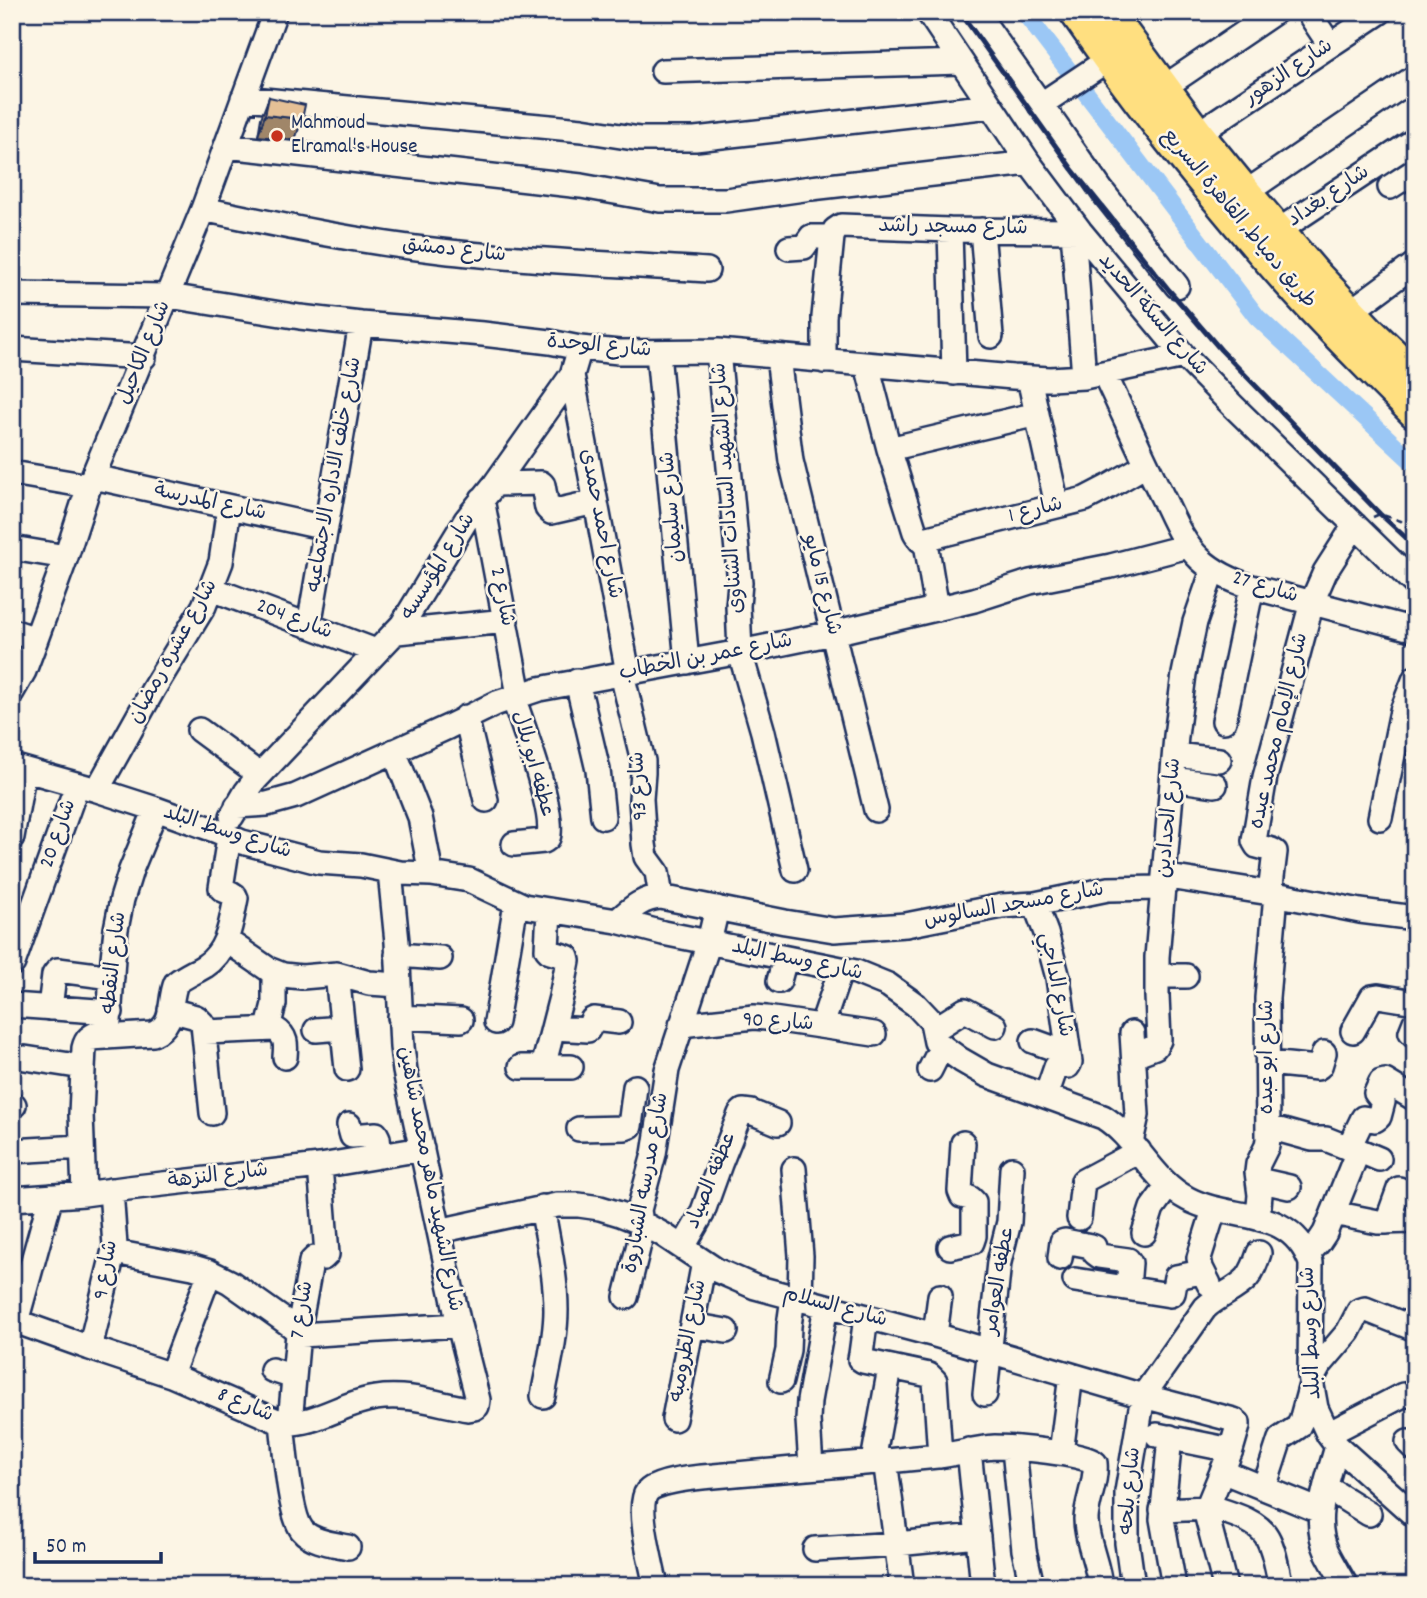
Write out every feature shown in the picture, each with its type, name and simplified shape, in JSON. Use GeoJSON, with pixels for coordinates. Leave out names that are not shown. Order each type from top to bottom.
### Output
{"type":"FeatureCollection","features":[{"type":"Feature","properties":{"kind":"highway","name":"طريق دمياط, القاهرة السريع"},"geometry":{"type":"LineString","coordinates":[[1076,12],[1168,137],[1229,213],[1317,313],[1415,412]]}},
{"type":"Feature","properties":{"kind":"highway","name":"طريق دمياط, القاهرة السريع"},"geometry":{"type":"LineString","coordinates":[[1112,14],[1197,134],[1245,193],[1350,313],[1413,372]]}},
{"type":"Feature","properties":{"kind":"street","name":"شارع الكاحيل"},"geometry":{"type":"LineString","coordinates":[[12,692],[24,671],[92,482],[203,209],[275,12]]}},
{"type":"Feature","properties":{"kind":"street","name":"شارع السكة الحديد"},"geometry":{"type":"LineString","coordinates":[[928,12],[1076,231],[1184,356],[1415,584]]}},
{"type":"Feature","properties":{"kind":"street"},"geometry":{"type":"LineString","coordinates":[[976,12],[1102,191],[1177,286]]}},
{"type":"Feature","properties":{"kind":"street"},"geometry":{"type":"LineString","coordinates":[[1163,88],[1275,12]]}},
{"type":"Feature","properties":{"kind":"street"},"geometry":{"type":"LineString","coordinates":[[1308,12],[1330,45]]}},
{"type":"Feature","properties":{"kind":"street","name":"شارع الزهور"},"geometry":{"type":"LineString","coordinates":[[1197,134],[1380,12]]}},
{"type":"Feature","properties":{"kind":"street"},"geometry":{"type":"LineString","coordinates":[[1040,105],[1109,59]]}},
{"type":"Feature","properties":{"kind":"street"},"geometry":{"type":"LineString","coordinates":[[663,71],[961,62]]}},
{"type":"Feature","properties":{"kind":"street"},"geometry":{"type":"LineString","coordinates":[[1245,193],[1415,77]]}},
{"type":"Feature","properties":{"kind":"street"},"geometry":{"type":"LineString","coordinates":[[243,98],[582,130],[656,140],[695,139],[991,106]]}},
{"type":"Feature","properties":{"kind":"street","name":"شارع بغداد"},"geometry":{"type":"LineString","coordinates":[[1278,231],[1415,140]]}},
{"type":"Feature","properties":{"kind":"street"},"geometry":{"type":"LineString","coordinates":[[226,146],[582,186],[660,201],[726,200],[1029,163]]}},
{"type":"Feature","properties":{"kind":"street"},"geometry":{"type":"LineString","coordinates":[[1390,187],[1415,171]]}},
{"type":"Feature","properties":{"kind":"street","name":"شارع دمشق"},"geometry":{"type":"LineString","coordinates":[[203,209],[350,238],[440,251],[590,264],[707,270]]}},
{"type":"Feature","properties":{"kind":"street","name":"شارع مسجد راشد"},"geometry":{"type":"LineString","coordinates":[[832,237],[835,230],[841,226],[1076,231]]}},
{"type":"Feature","properties":{"kind":"street"},"geometry":{"type":"LineString","coordinates":[[950,230],[954,373]]}},
{"type":"Feature","properties":{"kind":"street"},"geometry":{"type":"LineString","coordinates":[[982,230],[991,336]]}},
{"type":"Feature","properties":{"kind":"street"},"geometry":{"type":"LineString","coordinates":[[1076,231],[1094,375]]}},
{"type":"Feature","properties":{"kind":"street"},"geometry":{"type":"LineString","coordinates":[[789,248],[804,247],[814,237],[832,237],[825,307],[824,361]]}},
{"type":"Feature","properties":{"kind":"street"},"geometry":{"type":"LineString","coordinates":[[1350,313],[1415,264]]}},
{"type":"Feature","properties":{"kind":"street","name":"شارع الوحدة"},"geometry":{"type":"LineString","coordinates":[[12,294],[169,296],[300,317],[496,335],[619,352],[719,351],[1029,378],[1094,375],[1184,356]]}},
{"type":"Feature","properties":{"kind":"street","name":"شارع خلف الاداره الاجتماعيه"},"geometry":{"type":"LineString","coordinates":[[309,626],[361,324]]}},
{"type":"Feature","properties":{"kind":"street","name":"شارع المؤسسه"},"geometry":{"type":"LineString","coordinates":[[226,940],[236,898],[221,888],[226,835],[237,806],[260,775],[397,632],[466,520],[572,375],[580,348]]}},
{"type":"Feature","properties":{"kind":"street"},"geometry":{"type":"LineString","coordinates":[[12,349],[144,356]]}},
{"type":"Feature","properties":{"kind":"street","name":"شارع الشهيد السادات الشناوى"},"geometry":{"type":"LineString","coordinates":[[719,351],[740,583],[740,652],[763,732],[795,870]]}},
{"type":"Feature","properties":{"kind":"street","name":"شارع سليمان"},"geometry":{"type":"LineString","coordinates":[[658,353],[687,662]]}},
{"type":"Feature","properties":{"kind":"street","name":"شارع 15 مايو"},"geometry":{"type":"LineString","coordinates":[[778,357],[791,460],[876,810]]}},
{"type":"Feature","properties":{"kind":"street"},"geometry":{"type":"LineString","coordinates":[[867,365],[889,449],[915,531],[927,549],[937,609]]}},
{"type":"Feature","properties":{"kind":"street","name":"شارع احمد حمدى"},"geometry":{"type":"LineString","coordinates":[[572,375],[625,673]]}},
{"type":"Feature","properties":{"kind":"street","name":"شارع 27"},"geometry":{"type":"LineString","coordinates":[[1094,375],[1146,465],[1188,546],[1213,570],[1252,587],[1415,630]]}},
{"type":"Feature","properties":{"kind":"street"},"geometry":{"type":"LineString","coordinates":[[1029,378],[1057,505]]}},
{"type":"Feature","properties":{"kind":"street"},"geometry":{"type":"LineString","coordinates":[[889,449],[1037,414]]}},
{"type":"Feature","properties":{"kind":"street","name":"شارع 1"},"geometry":{"type":"LineString","coordinates":[[920,540],[1085,499],[1146,465]]}},
{"type":"Feature","properties":{"kind":"street","name":"شارع المدرسة"},"geometry":{"type":"LineString","coordinates":[[12,473],[92,482],[326,528]]}},
{"type":"Feature","properties":{"kind":"street"},"geometry":{"type":"LineString","coordinates":[[489,491],[541,483],[547,508],[551,512],[595,502]]}},
{"type":"Feature","properties":{"kind":"street","name":"شارع 2"},"geometry":{"type":"LineString","coordinates":[[489,491],[516,696]]}},
{"type":"Feature","properties":{"kind":"street","name":"شارع عشره رمضان"},"geometry":{"type":"LineString","coordinates":[[87,787],[197,620],[221,562],[229,507]]}},
{"type":"Feature","properties":{"kind":"street","name":"شارع الإمام محمد عبده"},"geometry":{"type":"LineString","coordinates":[[1273,893],[1275,852],[1257,846],[1254,841],[1265,777],[1312,602],[1325,572],[1354,525]]}},
{"type":"Feature","properties":{"kind":"street","name":"شارع عمر بن الخطاب"},"geometry":{"type":"LineString","coordinates":[[237,806],[289,799],[516,696],[577,681],[833,633],[974,600],[1030,582],[1111,566],[1188,546]]}},
{"type":"Feature","properties":{"kind":"street"},"geometry":{"type":"LineString","coordinates":[[12,548],[66,557]]}},
{"type":"Feature","properties":{"kind":"street","name":"شارع الحدادين"},"geometry":{"type":"LineString","coordinates":[[1135,1146],[1137,1115],[1133,1044],[1155,1047],[1158,1043],[1157,976],[1164,887],[1158,855],[1174,779],[1184,674],[1195,622],[1213,570]]}},
{"type":"Feature","properties":{"kind":"street"},"geometry":{"type":"LineString","coordinates":[[1224,721],[1252,587]]}},
{"type":"Feature","properties":{"kind":"street","name":"شارع 204"},"geometry":{"type":"LineString","coordinates":[[212,589],[376,651]]}},
{"type":"Feature","properties":{"kind":"street"},"geometry":{"type":"LineString","coordinates":[[397,632],[506,621]]}},
{"type":"Feature","properties":{"kind":"street"},"geometry":{"type":"LineString","coordinates":[[12,631],[36,639]]}},
{"type":"Feature","properties":{"kind":"street","name":"شارع 93"},"geometry":{"type":"LineString","coordinates":[[625,673],[643,761],[641,799],[646,857],[657,872],[661,897]]}},
{"type":"Feature","properties":{"kind":"street"},"geometry":{"type":"LineString","coordinates":[[1380,818],[1402,712],[1415,678]]}},
{"type":"Feature","properties":{"kind":"street"},"geometry":{"type":"LineString","coordinates":[[577,681],[598,770],[603,817]]}},
{"type":"Feature","properties":{"kind":"street","name":"عطفه ابو بلال"},"geometry":{"type":"LineString","coordinates":[[514,844],[544,841],[548,838],[550,829],[541,779],[516,696]]}},
{"type":"Feature","properties":{"kind":"street"},"geometry":{"type":"LineString","coordinates":[[466,717],[486,800]]}},
{"type":"Feature","properties":{"kind":"street"},"geometry":{"type":"LineString","coordinates":[[199,730],[260,775]]}},
{"type":"Feature","properties":{"kind":"street"},"geometry":{"type":"LineString","coordinates":[[394,751],[420,817],[431,874]]}},
{"type":"Feature","properties":{"kind":"street"},"geometry":{"type":"LineString","coordinates":[[1175,755],[1219,760]]}},
{"type":"Feature","properties":{"kind":"street"},"geometry":{"type":"LineString","coordinates":[[12,837],[18,768]]}},
{"type":"Feature","properties":{"kind":"street","name":"شارع وسط البلد"},"geometry":{"type":"LineString","coordinates":[[18,768],[87,787],[250,845],[319,862],[469,880],[516,903],[617,921],[663,933],[856,972],[888,985],[916,1005],[930,1019],[938,1037],[968,1064],[987,1075],[1103,1116],[1120,1129],[1168,1186],[1188,1199],[1214,1209],[1258,1217],[1279,1224],[1290,1232],[1308,1254],[1312,1272],[1311,1386],[1315,1408],[1332,1440]]}},
{"type":"Feature","properties":{"kind":"street"},"geometry":{"type":"LineString","coordinates":[[1174,779],[1215,785]]}},
{"type":"Feature","properties":{"kind":"street","name":"شارع 20"},"geometry":{"type":"LineString","coordinates":[[13,963],[87,787]]}},
{"type":"Feature","properties":{"kind":"street","name":"شارع النقطه"},"geometry":{"type":"LineString","coordinates":[[83,1194],[81,1147],[84,1048],[87,1038],[107,1028],[111,1012],[116,929],[122,899],[156,810]]}},
{"type":"Feature","properties":{"kind":"street","name":"شارع الشهيد ماهر محمد شاهين"},"geometry":{"type":"LineString","coordinates":[[390,872],[401,1047],[405,1072],[458,1325],[478,1400]]}},
{"type":"Feature","properties":{"kind":"street","name":"شارع مسجد السالوس"},"geometry":{"type":"LineString","coordinates":[[661,897],[834,930],[906,925],[1108,889],[1164,887],[1175,878],[1273,893],[1360,911],[1415,918]]}},
{"type":"Feature","properties":{"kind":"street","name":"شارع ابو عبده"},"geometry":{"type":"LineString","coordinates":[[1258,1217],[1258,1164],[1267,1146],[1269,1127],[1267,998],[1273,893]]}},
{"type":"Feature","properties":{"kind":"street"},"geometry":{"type":"LineString","coordinates":[[617,921],[638,903],[650,897],[661,897]]}},
{"type":"Feature","properties":{"kind":"street"},"geometry":{"type":"LineString","coordinates":[[496,1022],[516,903]]}},
{"type":"Feature","properties":{"kind":"street","name":"شارع الداجي"},"geometry":{"type":"LineString","coordinates":[[1035,904],[1058,978],[1070,1064],[1056,1067],[1046,1096]]}},
{"type":"Feature","properties":{"kind":"street","name":"شارع مدرسه الشباروة"},"geometry":{"type":"LineString","coordinates":[[626,1297],[641,1236],[639,1210],[653,1154],[667,1070],[709,942],[717,908]]}},
{"type":"Feature","properties":{"kind":"street"},"geometry":{"type":"LineString","coordinates":[[549,911],[547,949],[567,957],[568,961],[554,1028],[532,1067],[571,1067]]}},
{"type":"Feature","properties":{"kind":"street"},"geometry":{"type":"LineString","coordinates":[[87,1038],[153,1034],[164,1028],[176,983],[209,963],[226,940],[274,972],[292,977],[337,974],[369,983],[399,985]]}},
{"type":"Feature","properties":{"kind":"street"},"geometry":{"type":"LineString","coordinates":[[397,956],[440,958]]}},
{"type":"Feature","properties":{"kind":"street"},"geometry":{"type":"LineString","coordinates":[[779,981],[785,958]]}},
{"type":"Feature","properties":{"kind":"street"},"geometry":{"type":"LineString","coordinates":[[822,1025],[841,970]]}},
{"type":"Feature","properties":{"kind":"street"},"geometry":{"type":"LineString","coordinates":[[50,1008],[54,975],[58,971],[112,977]]}},
{"type":"Feature","properties":{"kind":"street"},"geometry":{"type":"LineString","coordinates":[[268,1028],[274,1004],[274,972]]}},
{"type":"Feature","properties":{"kind":"street"},"geometry":{"type":"LineString","coordinates":[[337,974],[347,1069]]}},
{"type":"Feature","properties":{"kind":"street"},"geometry":{"type":"LineString","coordinates":[[1157,976],[1186,976]]}},
{"type":"Feature","properties":{"kind":"street"},"geometry":{"type":"LineString","coordinates":[[1353,1031],[1372,997],[1415,1002]]}},
{"type":"Feature","properties":{"kind":"street"},"geometry":{"type":"LineString","coordinates":[[12,1005],[111,1012]]}},
{"type":"Feature","properties":{"kind":"street"},"geometry":{"type":"LineString","coordinates":[[170,1010],[196,1017],[203,1024],[212,1113]]}},
{"type":"Feature","properties":{"kind":"street"},"geometry":{"type":"LineString","coordinates":[[930,1070],[938,1037],[965,1010],[995,1026]]}},
{"type":"Feature","properties":{"kind":"street"},"geometry":{"type":"LineString","coordinates":[[400,1017],[461,1020]]}},
{"type":"Feature","properties":{"kind":"street","name":"شارع 90"},"geometry":{"type":"LineString","coordinates":[[681,1025],[754,1017],[874,1034]]}},
{"type":"Feature","properties":{"kind":"street"},"geometry":{"type":"LineString","coordinates":[[554,1028],[588,1030],[594,1019],[619,1023]]}},
{"type":"Feature","properties":{"kind":"street"},"geometry":{"type":"LineString","coordinates":[[1415,1022],[1411,1032],[1415,1036]]}},
{"type":"Feature","properties":{"kind":"street"},"geometry":{"type":"LineString","coordinates":[[205,1032],[268,1028],[280,1032],[284,1037],[285,1057]]}},
{"type":"Feature","properties":{"kind":"street"},"geometry":{"type":"LineString","coordinates":[[316,1030],[342,1028]]}},
{"type":"Feature","properties":{"kind":"street"},"geometry":{"type":"LineString","coordinates":[[1033,1041],[1069,1054]]}},
{"type":"Feature","properties":{"kind":"street"},"geometry":{"type":"LineString","coordinates":[[1268,1063],[1317,1068],[1324,1052]]}},
{"type":"Feature","properties":{"kind":"street"},"geometry":{"type":"LineString","coordinates":[[25,1058],[83,1067]]}},
{"type":"Feature","properties":{"kind":"street"},"geometry":{"type":"LineString","coordinates":[[1308,1254],[1322,1238],[1362,1152],[1363,1118],[1375,1120],[1378,1117],[1383,1101],[1377,1091],[1382,1081],[1415,1099]]}},
{"type":"Feature","properties":{"kind":"street"},"geometry":{"type":"LineString","coordinates":[[630,1126],[635,1087]]}},
{"type":"Feature","properties":{"kind":"street","name":"عطفه الصياد"},"geometry":{"type":"LineString","coordinates":[[683,1247],[702,1214],[740,1114],[743,1111],[751,1112],[778,1123]]}},
{"type":"Feature","properties":{"kind":"street"},"geometry":{"type":"LineString","coordinates":[[349,1125],[352,1136],[376,1134],[380,1156]]}},
{"type":"Feature","properties":{"kind":"street"},"geometry":{"type":"LineString","coordinates":[[579,1129],[630,1126],[657,1131]]}},
{"type":"Feature","properties":{"kind":"street"},"geometry":{"type":"LineString","coordinates":[[1269,1127],[1312,1139],[1321,1138],[1362,1152]]}},
{"type":"Feature","properties":{"kind":"street","name":"عطفه العوامر"},"geometry":{"type":"LineString","coordinates":[[950,1247],[968,1244],[973,1240],[974,1202],[962,1196],[960,1191],[963,1143]]}},
{"type":"Feature","properties":{"kind":"street"},"geometry":{"type":"LineString","coordinates":[[1080,1218],[1083,1181],[1135,1146]]}},
{"type":"Feature","properties":{"kind":"street"},"geometry":{"type":"LineString","coordinates":[[12,1151],[81,1147]]}},
{"type":"Feature","properties":{"kind":"street","name":"شارع النزهة"},"geometry":{"type":"LineString","coordinates":[[12,1199],[83,1194],[320,1166],[422,1149]]}},
{"type":"Feature","properties":{"kind":"street","name":"شارع 7"},"geometry":{"type":"LineString","coordinates":[[320,1166],[327,1254],[311,1262],[286,1423],[294,1513],[303,1531],[319,1540],[348,1547]]}},
{"type":"Feature","properties":{"kind":"street","name":"عطفه العوامر"},"geometry":{"type":"LineString","coordinates":[[985,1394],[999,1262],[1009,1222],[1012,1169]]}},
{"type":"Feature","properties":{"kind":"street"},"geometry":{"type":"LineString","coordinates":[[781,1381],[788,1350],[789,1326],[797,1298],[801,1256],[794,1170]]}},
{"type":"Feature","properties":{"kind":"street"},"geometry":{"type":"LineString","coordinates":[[1258,1180],[1289,1187]]}},
{"type":"Feature","properties":{"kind":"street"},"geometry":{"type":"LineString","coordinates":[[1144,1233],[1152,1208],[1168,1186]]}},
{"type":"Feature","properties":{"kind":"street"},"geometry":{"type":"LineString","coordinates":[[1387,1222],[1399,1189]]}},
{"type":"Feature","properties":{"kind":"street","name":"شارع 9"},"geometry":{"type":"LineString","coordinates":[[90,1348],[114,1252],[111,1190]]}},
{"type":"Feature","properties":{"kind":"street"},"geometry":{"type":"LineString","coordinates":[[14,1321],[21,1267],[51,1196]]}},
{"type":"Feature","properties":{"kind":"street","name":"شارع السلام"},"geometry":{"type":"LineString","coordinates":[[439,1231],[542,1207],[579,1205],[600,1208],[640,1223],[732,1278],[755,1287],[1234,1420],[1238,1426],[1226,1460]]}},
{"type":"Feature","properties":{"kind":"street"},"geometry":{"type":"LineString","coordinates":[[542,1207],[556,1310],[543,1396]]}},
{"type":"Feature","properties":{"kind":"street"},"geometry":{"type":"LineString","coordinates":[[1214,1209],[1199,1253],[1199,1263],[1217,1299]]}},
{"type":"Feature","properties":{"kind":"street"},"geometry":{"type":"LineString","coordinates":[[1333,1213],[1378,1222],[1415,1221]]}},
{"type":"Feature","properties":{"kind":"street"},"geometry":{"type":"LineString","coordinates":[[973,1240],[1003,1243]]}},
{"type":"Feature","properties":{"kind":"street"},"geometry":{"type":"LineString","coordinates":[[1060,1258],[1065,1241],[1094,1247],[1099,1256],[1129,1259],[1128,1288]]}},
{"type":"Feature","properties":{"kind":"street"},"geometry":{"type":"LineString","coordinates":[[114,1252],[210,1272],[230,1282],[305,1336],[458,1325]]}},
{"type":"Feature","properties":{"kind":"street"},"geometry":{"type":"LineString","coordinates":[[1143,1396],[1205,1308],[1247,1278],[1259,1253]]}},
{"type":"Feature","properties":{"kind":"street","name":"شارع الطرومبه"},"geometry":{"type":"LineString","coordinates":[[674,1419],[704,1262]]}},
{"type":"Feature","properties":{"kind":"street"},"geometry":{"type":"LineString","coordinates":[[171,1375],[210,1272]]}},
{"type":"Feature","properties":{"kind":"street"},"geometry":{"type":"LineString","coordinates":[[1075,1280],[1172,1295],[1176,1277],[1202,1272]]}},
{"type":"Feature","properties":{"kind":"street"},"geometry":{"type":"LineString","coordinates":[[935,1335],[940,1296]]}},
{"type":"Feature","properties":{"kind":"street"},"geometry":{"type":"LineString","coordinates":[[810,1467],[808,1407],[826,1306]]}},
{"type":"Feature","properties":{"kind":"street"},"geometry":{"type":"LineString","coordinates":[[1264,1488],[1280,1439],[1298,1427],[1301,1421],[1319,1366],[1348,1332],[1359,1311],[1365,1309],[1415,1329]]}},
{"type":"Feature","properties":{"kind":"street"},"geometry":{"type":"LineString","coordinates":[[866,1317],[860,1359],[867,1363],[929,1375],[935,1381],[940,1456]]}},
{"type":"Feature","properties":{"kind":"street","name":"شارع 8"},"geometry":{"type":"LineString","coordinates":[[14,1321],[171,1375],[286,1423],[311,1420],[354,1403],[377,1398],[403,1397],[468,1409],[477,1406],[478,1400]]}},
{"type":"Feature","properties":{"kind":"street"},"geometry":{"type":"LineString","coordinates":[[692,1325],[726,1331]]}},
{"type":"Feature","properties":{"kind":"street"},"geometry":{"type":"LineString","coordinates":[[890,1368],[879,1461],[897,1544],[902,1586]]}},
{"type":"Feature","properties":{"kind":"street"},"geometry":{"type":"LineString","coordinates":[[272,1370],[294,1377]]}},
{"type":"Feature","properties":{"kind":"street"},"geometry":{"type":"LineString","coordinates":[[1061,1453],[1071,1375]]}},
{"type":"Feature","properties":{"kind":"street"},"geometry":{"type":"LineString","coordinates":[[1332,1440],[1403,1395],[1415,1395]]}},
{"type":"Feature","properties":{"kind":"street","name":"شارع بلحه"},"geometry":{"type":"LineString","coordinates":[[1133,1586],[1127,1543],[1127,1492],[1143,1396]]}},
{"type":"Feature","properties":{"kind":"street"},"geometry":{"type":"LineString","coordinates":[[1137,1431],[1170,1437],[1226,1460],[1264,1488],[1320,1511]]}},
{"type":"Feature","properties":{"kind":"street"},"geometry":{"type":"LineString","coordinates":[[1170,1437],[1162,1514],[1174,1586]]}},
{"type":"Feature","properties":{"kind":"street"},"geometry":{"type":"LineString","coordinates":[[1332,1440],[1320,1511],[1327,1552],[1346,1586]]}},
{"type":"Feature","properties":{"kind":"street"},"geometry":{"type":"LineString","coordinates":[[1332,1440],[1410,1504]]}},
{"type":"Feature","properties":{"kind":"street"},"geometry":{"type":"LineString","coordinates":[[656,1586],[643,1507],[645,1496],[652,1487],[698,1477],[940,1456],[995,1447],[1061,1453],[1094,1463],[1096,1467],[1087,1508],[1087,1526],[1100,1586]]}},
{"type":"Feature","properties":{"kind":"street"},"geometry":{"type":"LineString","coordinates":[[1014,1449],[1024,1550],[1032,1586]]}},
{"type":"Feature","properties":{"kind":"street"},"geometry":{"type":"LineString","coordinates":[[969,1450],[983,1586]]}},
{"type":"Feature","properties":{"kind":"street"},"geometry":{"type":"LineString","coordinates":[[1225,1586],[1207,1517],[1207,1507],[1226,1460]]}},
{"type":"Feature","properties":{"kind":"street"},"geometry":{"type":"LineString","coordinates":[[1326,1487],[1369,1514]]}},
{"type":"Feature","properties":{"kind":"street"},"geometry":{"type":"LineString","coordinates":[[1090,1493],[1127,1492]]}},
{"type":"Feature","properties":{"kind":"street"},"geometry":{"type":"LineString","coordinates":[[1126,1521],[1207,1507],[1248,1521],[1262,1530],[1270,1544],[1281,1586]]}},
{"type":"Feature","properties":{"kind":"street"},"geometry":{"type":"LineString","coordinates":[[815,1549],[978,1536]]}},
{"type":"Feature","properties":{"kind":"path"},"geometry":{"type":"LineString","coordinates":[[1354,525],[1380,514],[1401,521],[1415,535]]}},
{"type":"Feature","properties":{"kind":"building"},"geometry":{"type":"Polygon","coordinates":[[[269,97],[305,105],[302,119],[265,115],[269,97]]]}},
{"type":"Feature","properties":{"kind":"waterway"},"geometry":{"type":"LineString","coordinates":[[1024,12],[1257,317],[1415,464]]}},
{"type":"Feature","properties":{"kind":"railway"},"geometry":{"type":"LineString","coordinates":[[960,12],[1072,169],[1169,290],[1221,350],[1380,514],[1415,546]]}},
{"type":"Feature","properties":{"kind":"place","name":"Mahmoud Elramal's House"},"geometry":{"type":"Point","coordinates":[277,136]}}]}
